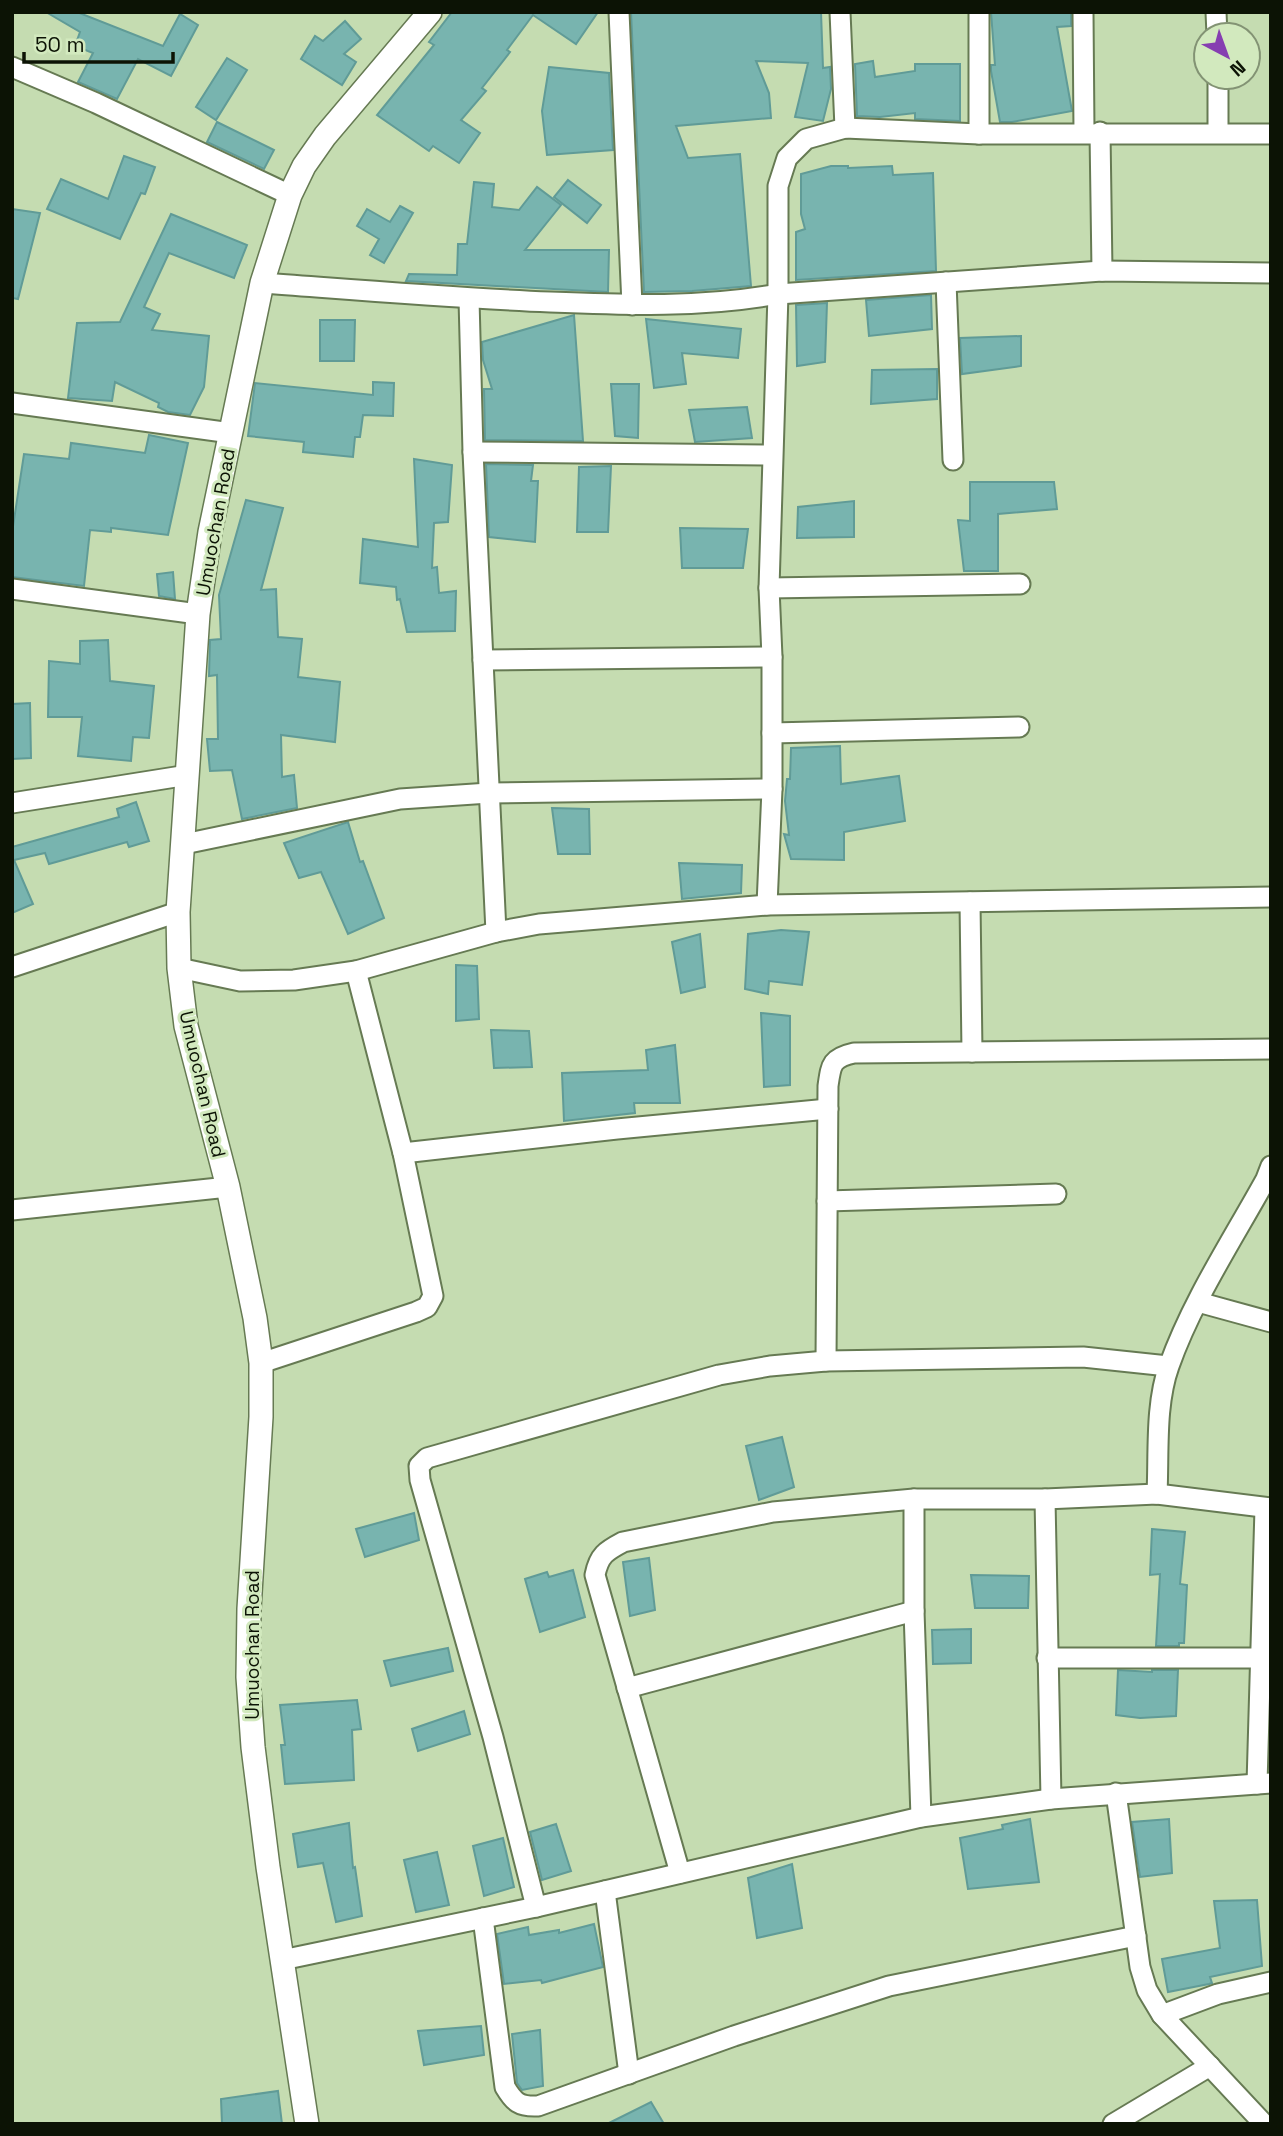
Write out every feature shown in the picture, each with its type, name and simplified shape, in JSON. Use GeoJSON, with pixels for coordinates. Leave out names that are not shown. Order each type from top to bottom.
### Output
{"type":"FeatureCollection","features":[{"type":"Feature","properties":{"kind":"street","name":"Umuochan Road"},"geometry":{"type":"LineString","coordinates":[[307,2124],[253,1748],[248,1677],[249,1609],[261,1417],[261,1363],[256,1318],[228,1187],[186,1026],[179,968],[178,912],[198,614],[210,532],[262,284],[290,195],[304,166],[325,136],[430,12]]}},
{"type":"Feature","properties":{"kind":"street"},"geometry":{"type":"LineString","coordinates":[[619,12],[632,305]]}},
{"type":"Feature","properties":{"kind":"street"},"geometry":{"type":"LineString","coordinates":[[839,12],[845,128]]}},
{"type":"Feature","properties":{"kind":"street"},"geometry":{"type":"LineString","coordinates":[[979,12],[979,134]]}},
{"type":"Feature","properties":{"kind":"street"},"geometry":{"type":"LineString","coordinates":[[1083,12],[1102,271]]}},
{"type":"Feature","properties":{"kind":"street"},"geometry":{"type":"LineString","coordinates":[[12,67],[96,103],[290,195]]}},
{"type":"Feature","properties":{"kind":"street"},"geometry":{"type":"LineString","coordinates":[[1218,91],[1219,133]]}},
{"type":"Feature","properties":{"kind":"street"},"geometry":{"type":"LineString","coordinates":[[767,905],[772,789],[769,588],[778,294],[778,186],[787,158],[806,139],[845,128],[979,134],[1271,134]]}},
{"type":"Feature","properties":{"kind":"street"},"geometry":{"type":"LineString","coordinates":[[262,284],[469,299],[632,305],[735,302],[778,294],[1102,271],[1271,273]]}},
{"type":"Feature","properties":{"kind":"street"},"geometry":{"type":"LineString","coordinates":[[946,282],[953,460]]}},
{"type":"Feature","properties":{"kind":"street"},"geometry":{"type":"LineString","coordinates":[[469,299],[473,452],[496,932]]}},
{"type":"Feature","properties":{"kind":"street"},"geometry":{"type":"LineString","coordinates":[[12,403],[231,433]]}},
{"type":"Feature","properties":{"kind":"street"},"geometry":{"type":"LineString","coordinates":[[473,452],[772,455]]}},
{"type":"Feature","properties":{"kind":"street"},"geometry":{"type":"LineString","coordinates":[[769,588],[1020,584]]}},
{"type":"Feature","properties":{"kind":"street"},"geometry":{"type":"LineString","coordinates":[[12,589],[198,614]]}},
{"type":"Feature","properties":{"kind":"street"},"geometry":{"type":"LineString","coordinates":[[483,660],[772,657]]}},
{"type":"Feature","properties":{"kind":"street"},"geometry":{"type":"LineString","coordinates":[[772,733],[1019,727]]}},
{"type":"Feature","properties":{"kind":"street"},"geometry":{"type":"LineString","coordinates":[[12,803],[188,775]]}},
{"type":"Feature","properties":{"kind":"street"},"geometry":{"type":"LineString","coordinates":[[184,844],[400,799],[489,793],[772,789]]}},
{"type":"Feature","properties":{"kind":"street"},"geometry":{"type":"LineString","coordinates":[[179,968],[240,981],[294,980],[356,971],[496,932],[539,925],[767,905],[1271,897]]}},
{"type":"Feature","properties":{"kind":"street"},"geometry":{"type":"LineString","coordinates":[[970,902],[972,1052]]}},
{"type":"Feature","properties":{"kind":"street"},"geometry":{"type":"LineString","coordinates":[[12,967],[178,912]]}},
{"type":"Feature","properties":{"kind":"street"},"geometry":{"type":"LineString","coordinates":[[261,1363],[427,1307],[433,1296],[403,1153],[356,971]]}},
{"type":"Feature","properties":{"kind":"street"},"geometry":{"type":"LineString","coordinates":[[826,1361],[828,1109],[831,1066],[840,1056],[854,1053],[1271,1049]]}},
{"type":"Feature","properties":{"kind":"street"},"geometry":{"type":"LineString","coordinates":[[403,1153],[828,1109]]}},
{"type":"Feature","properties":{"kind":"street"},"geometry":{"type":"LineString","coordinates":[[1157,1494],[1161,1397],[1168,1366],[1198,1303],[1271,1166]]}},
{"type":"Feature","properties":{"kind":"street"},"geometry":{"type":"LineString","coordinates":[[12,1210],[228,1187]]}},
{"type":"Feature","properties":{"kind":"street"},"geometry":{"type":"LineString","coordinates":[[827,1201],[1056,1195]]}},
{"type":"Feature","properties":{"kind":"street"},"geometry":{"type":"LineString","coordinates":[[1198,1303],[1271,1322]]}},
{"type":"Feature","properties":{"kind":"street"},"geometry":{"type":"LineString","coordinates":[[536,1907],[493,1737],[420,1479],[419,1466],[427,1458],[719,1375],[770,1366],[826,1361],[1083,1357],[1168,1366]]}},
{"type":"Feature","properties":{"kind":"street"},"geometry":{"type":"LineString","coordinates":[[282,1960],[536,1907],[921,1818],[1051,1798],[1264,1784],[1261,1658],[1268,1508],[1157,1494],[1045,1499],[914,1499],[773,1512],[623,1542],[608,1550],[597,1561],[595,1575],[680,1873]]}},
{"type":"Feature","properties":{"kind":"street"},"geometry":{"type":"LineString","coordinates":[[914,1499],[914,1611],[921,1818]]}},
{"type":"Feature","properties":{"kind":"street"},"geometry":{"type":"LineString","coordinates":[[1045,1499],[1051,1798]]}},
{"type":"Feature","properties":{"kind":"street"},"geometry":{"type":"LineString","coordinates":[[627,1688],[914,1611]]}},
{"type":"Feature","properties":{"kind":"street"},"geometry":{"type":"LineString","coordinates":[[1047,1658],[1261,1658]]}},
{"type":"Feature","properties":{"kind":"street"},"geometry":{"type":"LineString","coordinates":[[1116,1793],[1140,1967],[1147,1990],[1162,2015],[1264,2124]]}},
{"type":"Feature","properties":{"kind":"street"},"geometry":{"type":"LineString","coordinates":[[605,1891],[629,2074]]}},
{"type":"Feature","properties":{"kind":"street"},"geometry":{"type":"LineString","coordinates":[[483,1918],[505,2087],[513,2101],[522,2106],[538,2106],[889,1986],[1136,1936]]}},
{"type":"Feature","properties":{"kind":"street"},"geometry":{"type":"LineString","coordinates":[[1162,2015],[1218,1994],[1271,1982]]}},
{"type":"Feature","properties":{"kind":"street"},"geometry":{"type":"LineString","coordinates":[[1113,2124],[1210,2066]]}},
{"type":"Feature","properties":{"kind":"building"},"geometry":{"type":"Polygon","coordinates":[[[46,12],[77,12],[163,46],[180,14],[198,25],[171,76],[138,59],[117,99],[78,82],[93,53],[75,46],[80,32],[46,12]]]}},
{"type":"Feature","properties":{"kind":"building"},"geometry":{"type":"Polygon","coordinates":[[[452,12],[598,12],[576,44],[533,15],[507,50],[510,52],[482,88],[486,91],[461,120],[480,133],[459,163],[433,146],[429,151],[377,115],[434,45],[429,42],[452,12]]]}},
{"type":"Feature","properties":{"kind":"building"},"geometry":{"type":"Polygon","coordinates":[[[631,12],[821,12],[823,68],[830,67],[831,89],[823,121],[795,117],[808,63],[756,61],[769,93],[771,118],[676,126],[688,158],[740,154],[751,286],[644,292],[631,12]]]}},
{"type":"Feature","properties":{"kind":"building"},"geometry":{"type":"Polygon","coordinates":[[[991,12],[1071,12],[1071,26],[1057,27],[1072,111],[1000,122],[991,71],[991,65],[995,65],[991,12]]]}},
{"type":"Feature","properties":{"kind":"building"},"geometry":{"type":"Polygon","coordinates":[[[345,21],[361,39],[344,54],[356,62],[342,85],[301,59],[315,36],[323,41],[345,21]]]}},
{"type":"Feature","properties":{"kind":"building"},"geometry":{"type":"Polygon","coordinates":[[[227,58],[247,70],[216,120],[196,107],[227,58]]]}},
{"type":"Feature","properties":{"kind":"building"},"geometry":{"type":"Polygon","coordinates":[[[873,61],[875,77],[915,71],[915,64],[960,64],[960,121],[915,119],[915,113],[880,117],[857,116],[855,64],[873,61]]]}},
{"type":"Feature","properties":{"kind":"building"},"geometry":{"type":"Polygon","coordinates":[[[549,67],[609,73],[613,150],[547,155],[542,111],[549,67]]]}},
{"type":"Feature","properties":{"kind":"building"},"geometry":{"type":"Polygon","coordinates":[[[217,122],[274,150],[264,169],[207,142],[217,122]]]}},
{"type":"Feature","properties":{"kind":"building"},"geometry":{"type":"Polygon","coordinates":[[[124,156],[155,167],[145,194],[141,193],[120,239],[47,209],[61,179],[108,199],[124,156]]]}},
{"type":"Feature","properties":{"kind":"building"},"geometry":{"type":"Polygon","coordinates":[[[831,166],[892,166],[893,175],[933,173],[936,271],[796,280],[796,232],[805,229],[801,214],[801,174],[831,166]]]}},
{"type":"Feature","properties":{"kind":"building"},"geometry":{"type":"Polygon","coordinates":[[[568,180],[601,205],[587,223],[554,197],[568,180]]]}},
{"type":"Feature","properties":{"kind":"building"},"geometry":{"type":"Polygon","coordinates":[[[474,182],[494,184],[492,207],[519,210],[537,187],[561,205],[525,250],[609,250],[608,292],[406,281],[409,274],[457,275],[458,244],[467,244],[474,182]]]}},
{"type":"Feature","properties":{"kind":"building"},"geometry":{"type":"Polygon","coordinates":[[[400,206],[413,213],[384,263],[370,255],[379,239],[357,226],[367,209],[390,222],[400,206]]]}},
{"type":"Feature","properties":{"kind":"building"},"geometry":{"type":"Polygon","coordinates":[[[12,209],[40,213],[18,299],[12,298],[12,209]]]}},
{"type":"Feature","properties":{"kind":"building"},"geometry":{"type":"Polygon","coordinates":[[[171,214],[247,245],[234,278],[169,253],[144,307],[160,314],[152,330],[209,336],[204,387],[190,415],[168,412],[158,407],[159,403],[115,382],[112,401],[68,398],[77,323],[120,322],[171,214]]]}},
{"type":"Feature","properties":{"kind":"building"},"geometry":{"type":"Polygon","coordinates":[[[931,295],[932,329],[869,336],[866,300],[931,295]]]}},
{"type":"Feature","properties":{"kind":"building"},"geometry":{"type":"Polygon","coordinates":[[[827,303],[825,362],[797,366],[796,305],[827,303]]]}},
{"type":"Feature","properties":{"kind":"building"},"geometry":{"type":"Polygon","coordinates":[[[574,315],[583,441],[485,440],[484,389],[492,389],[483,360],[482,342],[574,315]]]}},
{"type":"Feature","properties":{"kind":"building"},"geometry":{"type":"Polygon","coordinates":[[[646,319],[741,329],[738,358],[682,353],[686,384],[654,388],[646,319]]]}},
{"type":"Feature","properties":{"kind":"building"},"geometry":{"type":"Polygon","coordinates":[[[320,320],[355,320],[354,361],[320,361],[320,320]]]}},
{"type":"Feature","properties":{"kind":"building"},"geometry":{"type":"Polygon","coordinates":[[[1021,336],[1021,366],[962,374],[960,338],[1021,336]]]}},
{"type":"Feature","properties":{"kind":"building"},"geometry":{"type":"Polygon","coordinates":[[[937,369],[937,399],[871,404],[872,370],[937,369]]]}},
{"type":"Feature","properties":{"kind":"building"},"geometry":{"type":"Polygon","coordinates":[[[373,382],[394,383],[393,416],[363,415],[360,437],[355,437],[353,457],[303,452],[304,442],[248,436],[255,383],[373,395],[373,382]]]}},
{"type":"Feature","properties":{"kind":"building"},"geometry":{"type":"Polygon","coordinates":[[[611,384],[639,384],[638,438],[615,436],[611,384]]]}},
{"type":"Feature","properties":{"kind":"building"},"geometry":{"type":"Polygon","coordinates":[[[747,407],[752,438],[695,442],[689,410],[747,407]]]}},
{"type":"Feature","properties":{"kind":"building"},"geometry":{"type":"Polygon","coordinates":[[[149,435],[188,443],[168,535],[111,528],[111,532],[90,530],[84,586],[12,577],[12,533],[24,454],[69,459],[71,443],[145,453],[149,435]]]}},
{"type":"Feature","properties":{"kind":"building"},"geometry":{"type":"Polygon","coordinates":[[[414,459],[452,465],[448,522],[434,523],[432,568],[437,567],[439,593],[456,591],[455,631],[407,632],[400,599],[397,600],[396,587],[360,583],[363,539],[418,547],[414,459]]]}},
{"type":"Feature","properties":{"kind":"building"},"geometry":{"type":"Polygon","coordinates":[[[486,464],[533,465],[531,481],[538,481],[535,542],[489,537],[486,464]]]}},
{"type":"Feature","properties":{"kind":"building"},"geometry":{"type":"Polygon","coordinates":[[[611,466],[608,532],[577,532],[579,467],[611,466]]]}},
{"type":"Feature","properties":{"kind":"building"},"geometry":{"type":"Polygon","coordinates":[[[970,482],[1054,482],[1057,509],[998,514],[998,571],[964,571],[958,520],[970,521],[970,482]]]}},
{"type":"Feature","properties":{"kind":"building"},"geometry":{"type":"Polygon","coordinates":[[[246,500],[283,508],[261,590],[276,589],[278,637],[302,639],[298,677],[340,682],[335,742],[281,735],[282,777],[294,775],[297,808],[242,819],[232,770],[210,771],[207,739],[218,739],[217,675],[209,676],[210,640],[221,639],[219,595],[246,500]]]}},
{"type":"Feature","properties":{"kind":"building"},"geometry":{"type":"Polygon","coordinates":[[[854,501],[854,537],[797,538],[798,507],[854,501]]]}},
{"type":"Feature","properties":{"kind":"building"},"geometry":{"type":"Polygon","coordinates":[[[680,528],[748,529],[743,568],[682,568],[680,528]]]}},
{"type":"Feature","properties":{"kind":"building"},"geometry":{"type":"Polygon","coordinates":[[[173,572],[175,599],[159,596],[157,574],[173,572]]]}},
{"type":"Feature","properties":{"kind":"building"},"geometry":{"type":"Polygon","coordinates":[[[108,640],[110,681],[154,686],[149,738],[133,737],[131,761],[78,756],[82,717],[48,717],[49,661],[80,664],[80,641],[108,640]]]}},
{"type":"Feature","properties":{"kind":"building"},"geometry":{"type":"Polygon","coordinates":[[[30,703],[31,758],[12,759],[12,704],[30,703]]]}},
{"type":"Feature","properties":{"kind":"building"},"geometry":{"type":"Polygon","coordinates":[[[840,746],[841,784],[899,776],[905,821],[844,832],[844,860],[791,859],[784,834],[789,835],[785,801],[787,779],[790,779],[791,748],[840,746]]]}},
{"type":"Feature","properties":{"kind":"building"},"geometry":{"type":"Polygon","coordinates":[[[136,802],[149,841],[129,847],[127,842],[49,864],[45,853],[14,860],[33,904],[12,913],[12,847],[119,817],[117,809],[136,802]]]}},
{"type":"Feature","properties":{"kind":"building"},"geometry":{"type":"Polygon","coordinates":[[[552,808],[589,809],[590,854],[558,854],[552,808]]]}},
{"type":"Feature","properties":{"kind":"building"},"geometry":{"type":"Polygon","coordinates":[[[348,822],[360,862],[363,861],[384,918],[348,934],[321,872],[299,878],[284,843],[348,822]]]}},
{"type":"Feature","properties":{"kind":"building"},"geometry":{"type":"Polygon","coordinates":[[[679,863],[742,865],[741,893],[682,899],[679,863]]]}},
{"type":"Feature","properties":{"kind":"building"},"geometry":{"type":"Polygon","coordinates":[[[781,930],[809,932],[802,985],[769,981],[768,994],[745,989],[748,934],[781,930]]]}},
{"type":"Feature","properties":{"kind":"building"},"geometry":{"type":"Polygon","coordinates":[[[700,934],[705,987],[681,993],[672,942],[700,934]]]}},
{"type":"Feature","properties":{"kind":"building"},"geometry":{"type":"Polygon","coordinates":[[[456,965],[477,966],[479,1019],[456,1021],[456,965]]]}},
{"type":"Feature","properties":{"kind":"building"},"geometry":{"type":"Polygon","coordinates":[[[761,1013],[790,1016],[790,1085],[764,1087],[761,1013]]]}},
{"type":"Feature","properties":{"kind":"building"},"geometry":{"type":"Polygon","coordinates":[[[491,1030],[529,1031],[532,1067],[494,1068],[491,1030]]]}},
{"type":"Feature","properties":{"kind":"building"},"geometry":{"type":"Polygon","coordinates":[[[675,1045],[680,1103],[634,1103],[635,1113],[564,1121],[562,1073],[648,1070],[646,1050],[675,1045]]]}},
{"type":"Feature","properties":{"kind":"building"},"geometry":{"type":"Polygon","coordinates":[[[782,1437],[794,1487],[759,1500],[746,1446],[782,1437]]]}},
{"type":"Feature","properties":{"kind":"building"},"geometry":{"type":"Polygon","coordinates":[[[414,1513],[419,1540],[365,1557],[356,1529],[414,1513]]]}},
{"type":"Feature","properties":{"kind":"building"},"geometry":{"type":"Polygon","coordinates":[[[1152,1529],[1185,1532],[1180,1584],[1187,1585],[1184,1643],[1179,1643],[1179,1646],[1156,1646],[1160,1574],[1150,1575],[1152,1529]]]}},
{"type":"Feature","properties":{"kind":"building"},"geometry":{"type":"Polygon","coordinates":[[[649,1558],[655,1610],[630,1616],[623,1562],[649,1558]]]}},
{"type":"Feature","properties":{"kind":"building"},"geometry":{"type":"Polygon","coordinates":[[[573,1570],[585,1617],[540,1632],[525,1579],[547,1572],[549,1577],[573,1570]]]}},
{"type":"Feature","properties":{"kind":"building"},"geometry":{"type":"Polygon","coordinates":[[[971,1575],[1029,1576],[1028,1608],[975,1608],[971,1575]]]}},
{"type":"Feature","properties":{"kind":"building"},"geometry":{"type":"Polygon","coordinates":[[[971,1629],[971,1663],[933,1664],[932,1630],[971,1629]]]}},
{"type":"Feature","properties":{"kind":"building"},"geometry":{"type":"Polygon","coordinates":[[[448,1648],[453,1671],[391,1686],[384,1661],[448,1648]]]}},
{"type":"Feature","properties":{"kind":"building"},"geometry":{"type":"Polygon","coordinates":[[[1118,1670],[1178,1670],[1176,1716],[1140,1718],[1116,1715],[1118,1670]]]}},
{"type":"Feature","properties":{"kind":"building"},"geometry":{"type":"Polygon","coordinates":[[[357,1700],[361,1729],[352,1730],[354,1780],[285,1784],[281,1745],[285,1745],[280,1705],[357,1700]]]}},
{"type":"Feature","properties":{"kind":"building"},"geometry":{"type":"Polygon","coordinates":[[[464,1711],[470,1734],[418,1751],[412,1729],[464,1711]]]}},
{"type":"Feature","properties":{"kind":"building"},"geometry":{"type":"Polygon","coordinates":[[[1030,1819],[1039,1882],[968,1889],[960,1838],[1003,1829],[1002,1825],[1030,1819]]]}},
{"type":"Feature","properties":{"kind":"building"},"geometry":{"type":"Polygon","coordinates":[[[1169,1819],[1172,1873],[1140,1877],[1132,1822],[1169,1819]]]}},
{"type":"Feature","properties":{"kind":"building"},"geometry":{"type":"Polygon","coordinates":[[[349,1823],[353,1868],[355,1867],[362,1916],[336,1922],[323,1863],[298,1867],[293,1834],[349,1823]]]}},
{"type":"Feature","properties":{"kind":"building"},"geometry":{"type":"Polygon","coordinates":[[[556,1824],[571,1871],[542,1880],[530,1832],[556,1824]]]}},
{"type":"Feature","properties":{"kind":"building"},"geometry":{"type":"Polygon","coordinates":[[[503,1838],[514,1887],[484,1896],[473,1846],[503,1838]]]}},
{"type":"Feature","properties":{"kind":"building"},"geometry":{"type":"Polygon","coordinates":[[[437,1852],[449,1905],[416,1912],[404,1860],[437,1852]]]}},
{"type":"Feature","properties":{"kind":"building"},"geometry":{"type":"Polygon","coordinates":[[[792,1864],[802,1928],[757,1938],[748,1878],[792,1864]]]}},
{"type":"Feature","properties":{"kind":"building"},"geometry":{"type":"Polygon","coordinates":[[[1257,1900],[1262,1966],[1210,1977],[1212,1983],[1168,1992],[1162,1959],[1220,1948],[1214,1901],[1257,1900]]]}},
{"type":"Feature","properties":{"kind":"building"},"geometry":{"type":"Polygon","coordinates":[[[594,1924],[603,1967],[542,1983],[541,1980],[504,1984],[497,1934],[528,1927],[529,1935],[559,1930],[559,1933],[594,1924]]]}},
{"type":"Feature","properties":{"kind":"building"},"geometry":{"type":"Polygon","coordinates":[[[481,2026],[484,2055],[424,2065],[418,2031],[481,2026]]]}},
{"type":"Feature","properties":{"kind":"building"},"geometry":{"type":"Polygon","coordinates":[[[540,2030],[543,2086],[522,2090],[517,2083],[512,2034],[540,2030]]]}},
{"type":"Feature","properties":{"kind":"building"},"geometry":{"type":"Polygon","coordinates":[[[278,2091],[282,2124],[222,2124],[221,2099],[278,2091]]]}},
{"type":"Feature","properties":{"kind":"building"},"geometry":{"type":"Polygon","coordinates":[[[651,2102],[664,2124],[607,2124],[651,2102]]]}}]}
